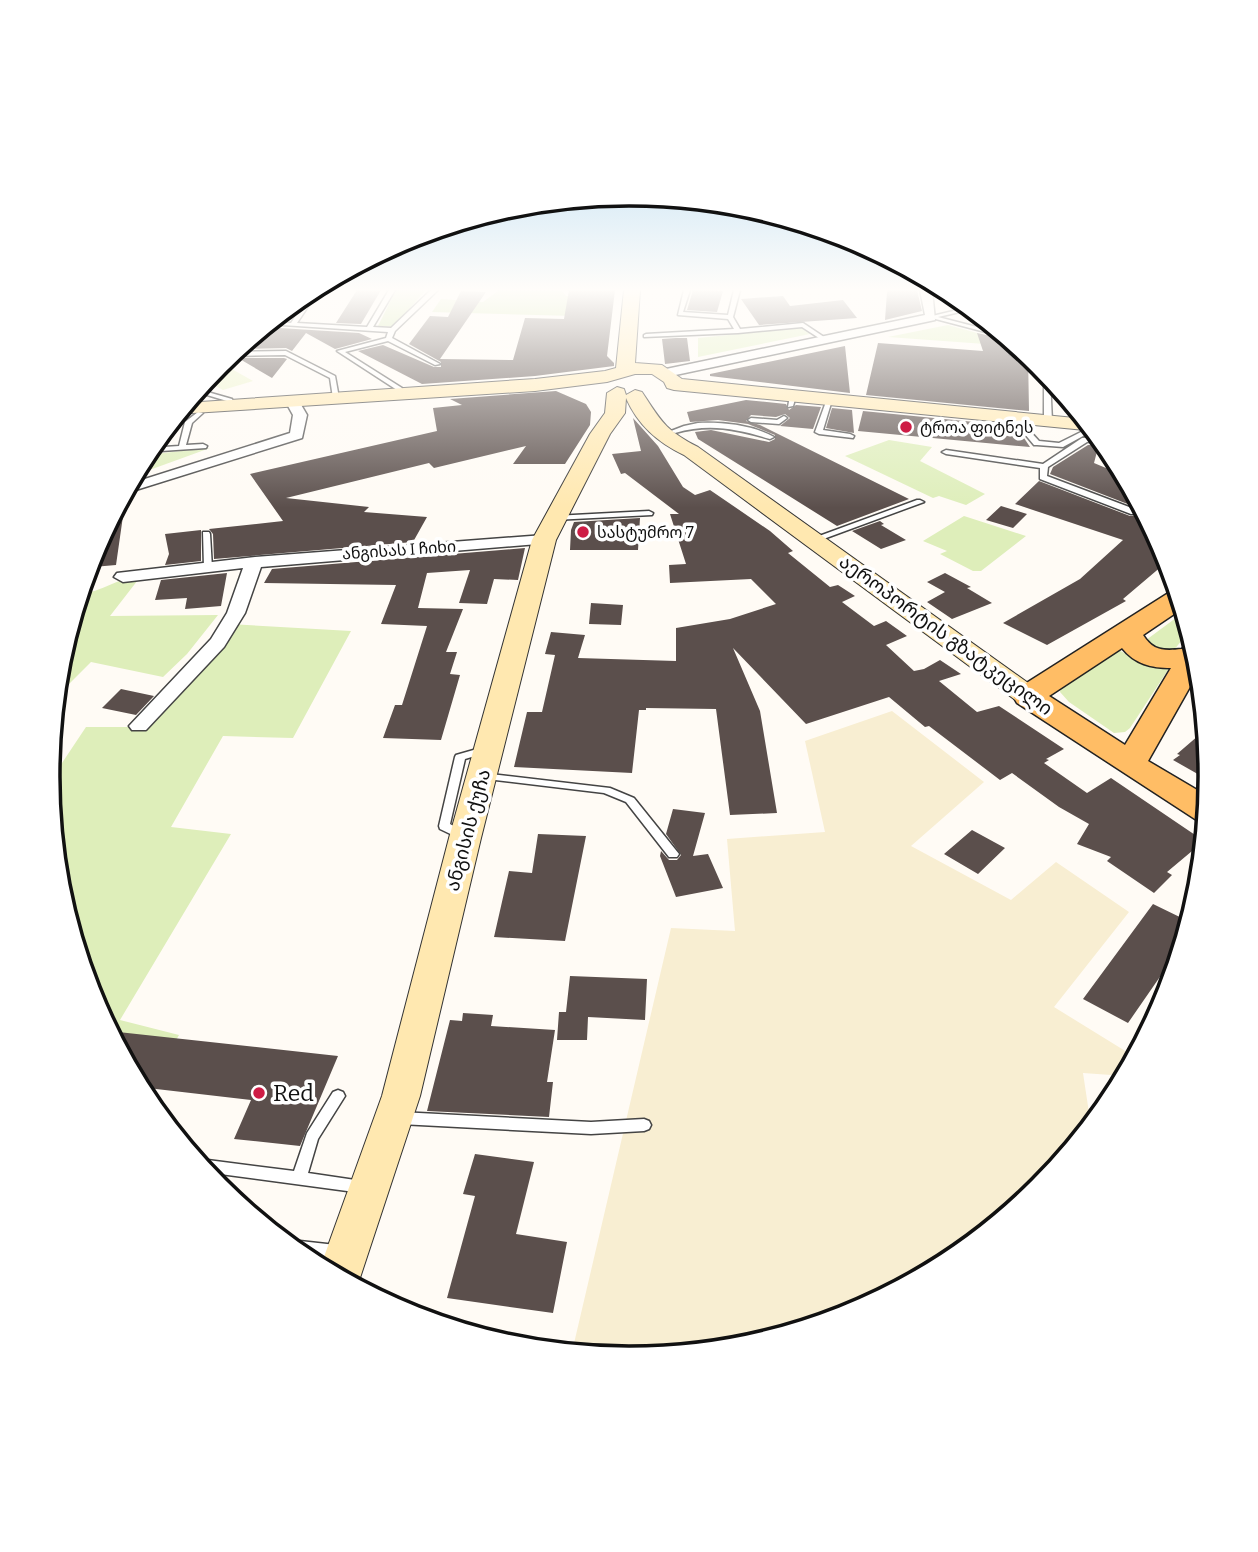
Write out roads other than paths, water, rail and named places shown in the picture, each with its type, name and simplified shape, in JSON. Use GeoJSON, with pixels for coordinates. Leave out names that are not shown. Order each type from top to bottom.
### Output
{"type":"FeatureCollection","features":[{"type":"Feature","properties":{"kind":"main road"},"geometry":{"type":"LineString","coordinates":[[1028,696],[1171,604]]}},
{"type":"Feature","properties":{"kind":"main road"},"geometry":{"type":"LineString","coordinates":[[1127,632],[1136,651],[1148,657],[1161,660],[1186,655]]}},
{"type":"Feature","properties":{"kind":"main road"},"geometry":{"type":"LineString","coordinates":[[1130,764],[1188,663]]}},
{"type":"Feature","properties":{"kind":"main road","name":"აეროპორტის გზატკეცილი"},"geometry":{"type":"LineString","coordinates":[[1028,696],[1197,805]]}},
{"type":"Feature","properties":{"kind":"street"},"geometry":{"type":"LineString","coordinates":[[634,362],[643,390]]}},
{"type":"Feature","properties":{"kind":"street"},"geometry":{"type":"LineString","coordinates":[[636,362],[634,368],[643,390]]}},
{"type":"Feature","properties":{"kind":"street"},"geometry":{"type":"LineString","coordinates":[[193,411],[535,385],[643,390],[741,362]]}},
{"type":"Feature","properties":{"kind":"street"},"geometry":{"type":"LineString","coordinates":[[193,411],[578,388],[725,389],[791,401],[1078,425]]}},
{"type":"Feature","properties":{"kind":"street","name":"აეროპორტის გზატკეცილი"},"geometry":{"type":"LineString","coordinates":[[643,390],[691,451]]}},
{"type":"Feature","properties":{"kind":"street","name":"აეროპორტის გზატკეცილი"},"geometry":{"type":"LineString","coordinates":[[643,390],[646,418],[667,440],[691,451],[1028,696]]}},
{"type":"Feature","properties":{"kind":"street","name":"ანგისის ქუჩა"},"geometry":{"type":"LineString","coordinates":[[342,1268],[368,1187],[394,1118],[465,838],[549,529],[600,434],[615,413],[643,390]]}},
{"type":"Feature","properties":{"kind":"street"},"geometry":{"type":"LineString","coordinates":[[139,486],[297,435],[300,415],[296,406]]}},
{"type":"Feature","properties":{"kind":"street","name":"ანგისას I ჩიხი"},"geometry":{"type":"LineString","coordinates":[[123,578],[549,529]]}},
{"type":"Feature","properties":{"kind":"street"},"geometry":{"type":"LineString","coordinates":[[139,726],[204,658],[229,624],[236,613],[246,580],[255,562]]}},
{"type":"Feature","properties":{"kind":"lane"},"geometry":{"type":"LineString","coordinates":[[304,362],[333,377],[336,398]]}},
{"type":"Feature","properties":{"kind":"lane"},"geometry":{"type":"LineString","coordinates":[[358,362],[400,389],[400,394]]}},
{"type":"Feature","properties":{"kind":"lane"},"geometry":{"type":"LineString","coordinates":[[1048,391],[1048,422]]}},
{"type":"Feature","properties":{"kind":"lane"},"geometry":{"type":"LineString","coordinates":[[208,393],[230,400],[232,406]]}},
{"type":"Feature","properties":{"kind":"lane"},"geometry":{"type":"LineString","coordinates":[[825,403],[819,432],[850,436]]}},
{"type":"Feature","properties":{"kind":"lane"},"geometry":{"type":"LineString","coordinates":[[182,447],[190,414]]}},
{"type":"Feature","properties":{"kind":"lane"},"geometry":{"type":"LineString","coordinates":[[751,420],[779,422],[784,418]]}},
{"type":"Feature","properties":{"kind":"lane"},"geometry":{"type":"LineString","coordinates":[[1002,418],[1027,431],[1037,443],[1060,445],[1083,432]]}},
{"type":"Feature","properties":{"kind":"lane"},"geometry":{"type":"LineString","coordinates":[[675,431],[689,426],[715,425],[746,428],[771,437]]}},
{"type":"Feature","properties":{"kind":"lane"},"geometry":{"type":"LineString","coordinates":[[815,430],[813,436],[821,438]]}},
{"type":"Feature","properties":{"kind":"lane"},"geometry":{"type":"LineString","coordinates":[[946,452],[1044,466],[1089,440]]}},
{"type":"Feature","properties":{"kind":"lane"},"geometry":{"type":"LineString","coordinates":[[163,449],[203,446]]}},
{"type":"Feature","properties":{"kind":"lane"},"geometry":{"type":"LineString","coordinates":[[1044,466],[1043,477],[1133,512]]}},
{"type":"Feature","properties":{"kind":"lane"},"geometry":{"type":"LineString","coordinates":[[815,539],[920,502]]}},
{"type":"Feature","properties":{"kind":"lane"},"geometry":{"type":"LineString","coordinates":[[549,529],[649,513]]}},
{"type":"Feature","properties":{"kind":"lane"},"geometry":{"type":"LineString","coordinates":[[206,534],[208,568]]}},
{"type":"Feature","properties":{"kind":"lane"},"geometry":{"type":"LineString","coordinates":[[486,762],[606,789],[630,800],[673,853]]}},
{"type":"Feature","properties":{"kind":"lane"},"geometry":{"type":"LineString","coordinates":[[299,1178],[313,1137],[338,1096]]}},
{"type":"Feature","properties":{"kind":"lane"},"geometry":{"type":"LineString","coordinates":[[394,1118],[592,1128],[644,1125]]}},
{"type":"Feature","properties":{"kind":"lane"},"geometry":{"type":"LineString","coordinates":[[216,1168],[368,1187]]}},
{"type":"Feature","properties":{"kind":"place","name":"ტროა ფიტნეს"},"geometry":{"type":"Point","coordinates":[906,427]}},
{"type":"Feature","properties":{"kind":"place","name":"სასტუმრო 7"},"geometry":{"type":"Point","coordinates":[583,532]}},
{"type":"Feature","properties":{"kind":"place","name":"Red"},"geometry":{"type":"Point","coordinates":[259,1093]}}]}
